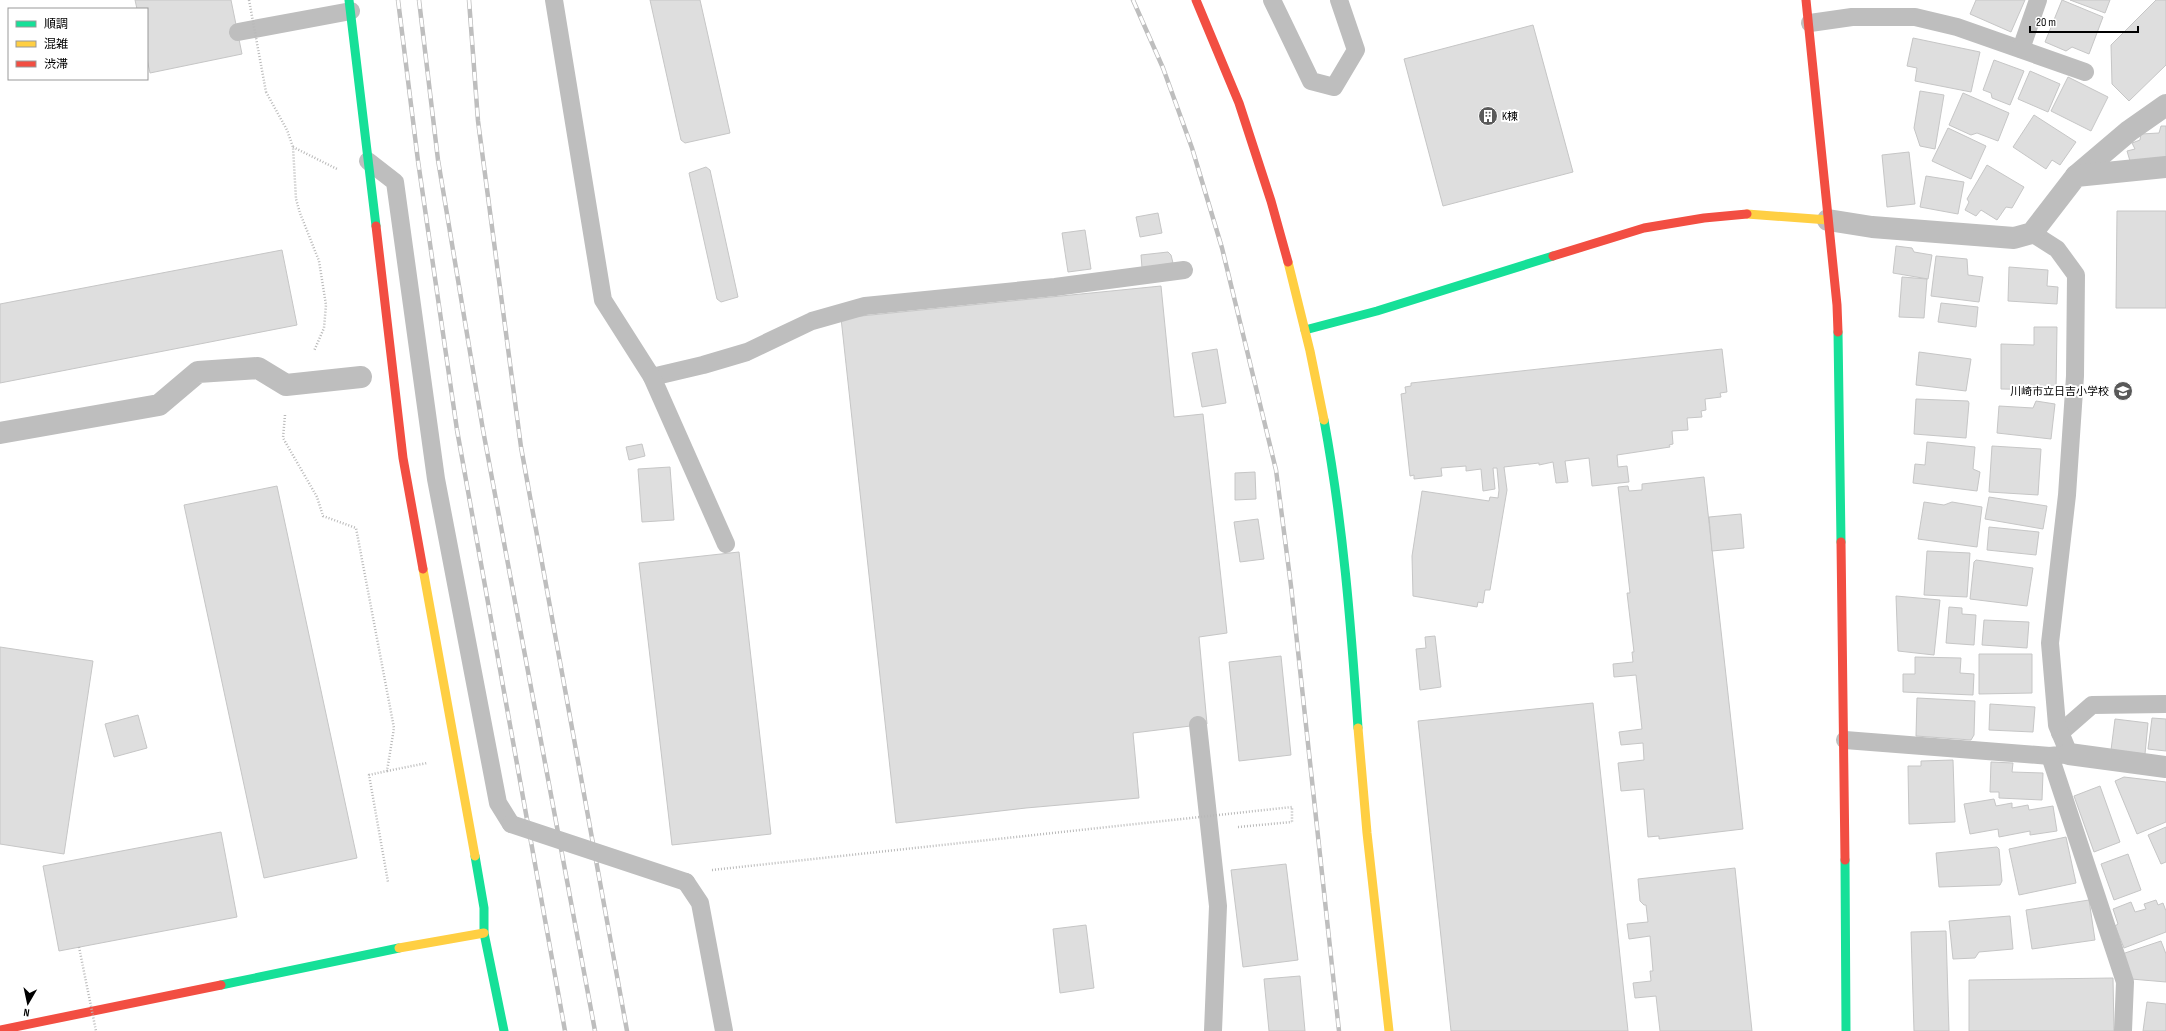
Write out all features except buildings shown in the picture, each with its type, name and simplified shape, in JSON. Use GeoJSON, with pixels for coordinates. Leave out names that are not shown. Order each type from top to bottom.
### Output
{"type":"FeatureCollection","features":[{"type":"Feature","properties":{"kind":"street"},"geometry":{"type":"LineString","coordinates":[[1196,0],[1238,101],[1252,143],[1305,330],[1338,503],[1347,576],[1361,771],[1389,1031]]}},
{"type":"Feature","properties":{"kind":"street"},"geometry":{"type":"LineString","coordinates":[[1806,0],[1810,23],[1837,305],[1845,740],[1846,1031]]}},
{"type":"Feature","properties":{"kind":"street"},"geometry":{"type":"LineString","coordinates":[[350,6],[403,458],[484,908],[484,932],[504,1031]]}},
{"type":"Feature","properties":{"kind":"street"},"geometry":{"type":"LineString","coordinates":[[1305,330],[1377,311],[1644,228],[1704,218],[1751,214],[1828,220],[1872,227],[2014,238],[2032,233],[2076,176],[2129,131],[2166,105]]}},
{"type":"Feature","properties":{"kind":"street"},"geometry":{"type":"LineString","coordinates":[[2076,176],[2166,167]]}},
{"type":"Feature","properties":{"kind":"street"},"geometry":{"type":"LineString","coordinates":[[0,433],[159,405],[198,372],[258,368],[294,384],[361,378]]}},
{"type":"Feature","properties":{"kind":"street"},"geometry":{"type":"LineString","coordinates":[[2060,755],[2166,767]]}},
{"type":"Feature","properties":{"kind":"street"},"geometry":{"type":"LineString","coordinates":[[0,1030],[443,939],[484,932]]}},
{"type":"Feature","properties":{"kind":"lane"},"geometry":{"type":"LineString","coordinates":[[554,0],[603,300],[652,377],[726,544]]}},
{"type":"Feature","properties":{"kind":"lane"},"geometry":{"type":"LineString","coordinates":[[1272,0],[1311,81],[1334,87],[1356,50],[1339,0]]}},
{"type":"Feature","properties":{"kind":"lane"},"geometry":{"type":"LineString","coordinates":[[2020,50],[2038,0]]}},
{"type":"Feature","properties":{"kind":"lane"},"geometry":{"type":"LineString","coordinates":[[238,32],[350,6]]}},
{"type":"Feature","properties":{"kind":"lane"},"geometry":{"type":"LineString","coordinates":[[1810,23],[1852,17],[1915,17],[1957,27],[2085,72]]}},
{"type":"Feature","properties":{"kind":"lane"},"geometry":{"type":"LineString","coordinates":[[368,161],[395,182],[436,479],[498,803],[511,824],[686,882],[700,903],[724,1031]]}},
{"type":"Feature","properties":{"kind":"lane"},"geometry":{"type":"LineString","coordinates":[[2032,233],[2058,249],[2076,276],[2075,376],[2067,495],[2050,643],[2057,725],[2060,733],[2060,755],[2125,982],[2123,1031]]}},
{"type":"Feature","properties":{"kind":"lane"},"geometry":{"type":"LineString","coordinates":[[652,377],[703,365],[747,352],[812,321],[865,306],[1048,287],[1184,270]]}},
{"type":"Feature","properties":{"kind":"lane"},"geometry":{"type":"LineString","coordinates":[[2060,733],[2092,705],[2166,704]]}},
{"type":"Feature","properties":{"kind":"lane"},"geometry":{"type":"LineString","coordinates":[[1198,725],[1218,906],[1213,1031]]}},
{"type":"Feature","properties":{"kind":"lane"},"geometry":{"type":"LineString","coordinates":[[1845,740],[2060,755]]}},
{"type":"Feature","properties":{"kind":"path"},"geometry":{"type":"LineString","coordinates":[[249,0],[266,92],[287,130],[293,147],[296,199],[319,261],[326,305],[324,328],[294,384],[284,438],[317,497],[323,516],[356,528],[394,728],[387,771]]}},
{"type":"Feature","properties":{"kind":"path"},"geometry":{"type":"LineString","coordinates":[[293,147],[337,169]]}},
{"type":"Feature","properties":{"kind":"path"},"geometry":{"type":"LineString","coordinates":[[388,882],[369,775],[430,763]]}},
{"type":"Feature","properties":{"kind":"path"},"geometry":{"type":"LineString","coordinates":[[686,882],[699,871],[1292,807],[1292,822],[1236,828]]}},
{"type":"Feature","properties":{"kind":"path"},"geometry":{"type":"LineString","coordinates":[[80,947],[96,1031]]}},
{"type":"Feature","properties":{"kind":"railway"},"geometry":{"type":"LineString","coordinates":[[398,0],[418,161],[457,430],[565,1031]]}},
{"type":"Feature","properties":{"kind":"railway"},"geometry":{"type":"LineString","coordinates":[[419,0],[438,160],[483,430],[595,1031]]}},
{"type":"Feature","properties":{"kind":"railway"},"geometry":{"type":"LineString","coordinates":[[469,0],[478,121],[521,447],[627,1031]]}},
{"type":"Feature","properties":{"kind":"railway"},"geometry":{"type":"LineString","coordinates":[[1133,0],[1163,68],[1192,148],[1222,248],[1276,470],[1291,586],[1339,1031]]}},
{"type":"Feature","properties":{"kind":"traffic: fast"},"geometry":{"type":"LineString","coordinates":[[349,0],[376,226]]}},
{"type":"Feature","properties":{"kind":"traffic: fast"},"geometry":{"type":"LineString","coordinates":[[1305,330],[1377,311],[1553,256]]}},
{"type":"Feature","properties":{"kind":"traffic: fast"},"geometry":{"type":"LineString","coordinates":[[1838,332],[1841,542]]}},
{"type":"Feature","properties":{"kind":"traffic: fast"},"geometry":{"type":"LineString","coordinates":[[1324,420],[1331,459],[1341,536],[1349,612],[1358,728]]}},
{"type":"Feature","properties":{"kind":"traffic: fast"},"geometry":{"type":"LineString","coordinates":[[475,856],[484,908],[484,933],[504,1031]]}},
{"type":"Feature","properties":{"kind":"traffic: fast"},"geometry":{"type":"LineString","coordinates":[[1845,860],[1846,1031]]}},
{"type":"Feature","properties":{"kind":"traffic: fast"},"geometry":{"type":"LineString","coordinates":[[221,985],[399,948]]}},
{"type":"Feature","properties":{"kind":"traffic: slow"},"geometry":{"type":"LineString","coordinates":[[1747,214],[1828,220]]}},
{"type":"Feature","properties":{"kind":"traffic: slow"},"geometry":{"type":"LineString","coordinates":[[1288,262],[1310,351],[1324,420]]}},
{"type":"Feature","properties":{"kind":"traffic: slow"},"geometry":{"type":"LineString","coordinates":[[423,569],[475,856]]}},
{"type":"Feature","properties":{"kind":"traffic: slow"},"geometry":{"type":"LineString","coordinates":[[1358,728],[1367,833],[1389,1031]]}},
{"type":"Feature","properties":{"kind":"traffic: slow"},"geometry":{"type":"LineString","coordinates":[[399,948],[484,933]]}},
{"type":"Feature","properties":{"kind":"traffic: jam"},"geometry":{"type":"LineString","coordinates":[[1196,0],[1239,103],[1271,201],[1288,262]]}},
{"type":"Feature","properties":{"kind":"traffic: jam"},"geometry":{"type":"LineString","coordinates":[[1806,0],[1837,305],[1838,332]]}},
{"type":"Feature","properties":{"kind":"traffic: jam"},"geometry":{"type":"LineString","coordinates":[[1553,256],[1644,228],[1704,218],[1747,214]]}},
{"type":"Feature","properties":{"kind":"traffic: jam"},"geometry":{"type":"LineString","coordinates":[[376,226],[403,458],[423,569]]}},
{"type":"Feature","properties":{"kind":"traffic: jam"},"geometry":{"type":"LineString","coordinates":[[1841,542],[1845,860]]}},
{"type":"Feature","properties":{"kind":"traffic: jam"},"geometry":{"type":"LineString","coordinates":[[0,1030],[221,985]]}},
{"type":"Feature","properties":{"kind":"place","name":"K棟"},"geometry":{"type":"Point","coordinates":[1488,116]}},
{"type":"Feature","properties":{"kind":"place","name":"川崎市立日吉小学校"},"geometry":{"type":"Point","coordinates":[2123,391]}}]}
